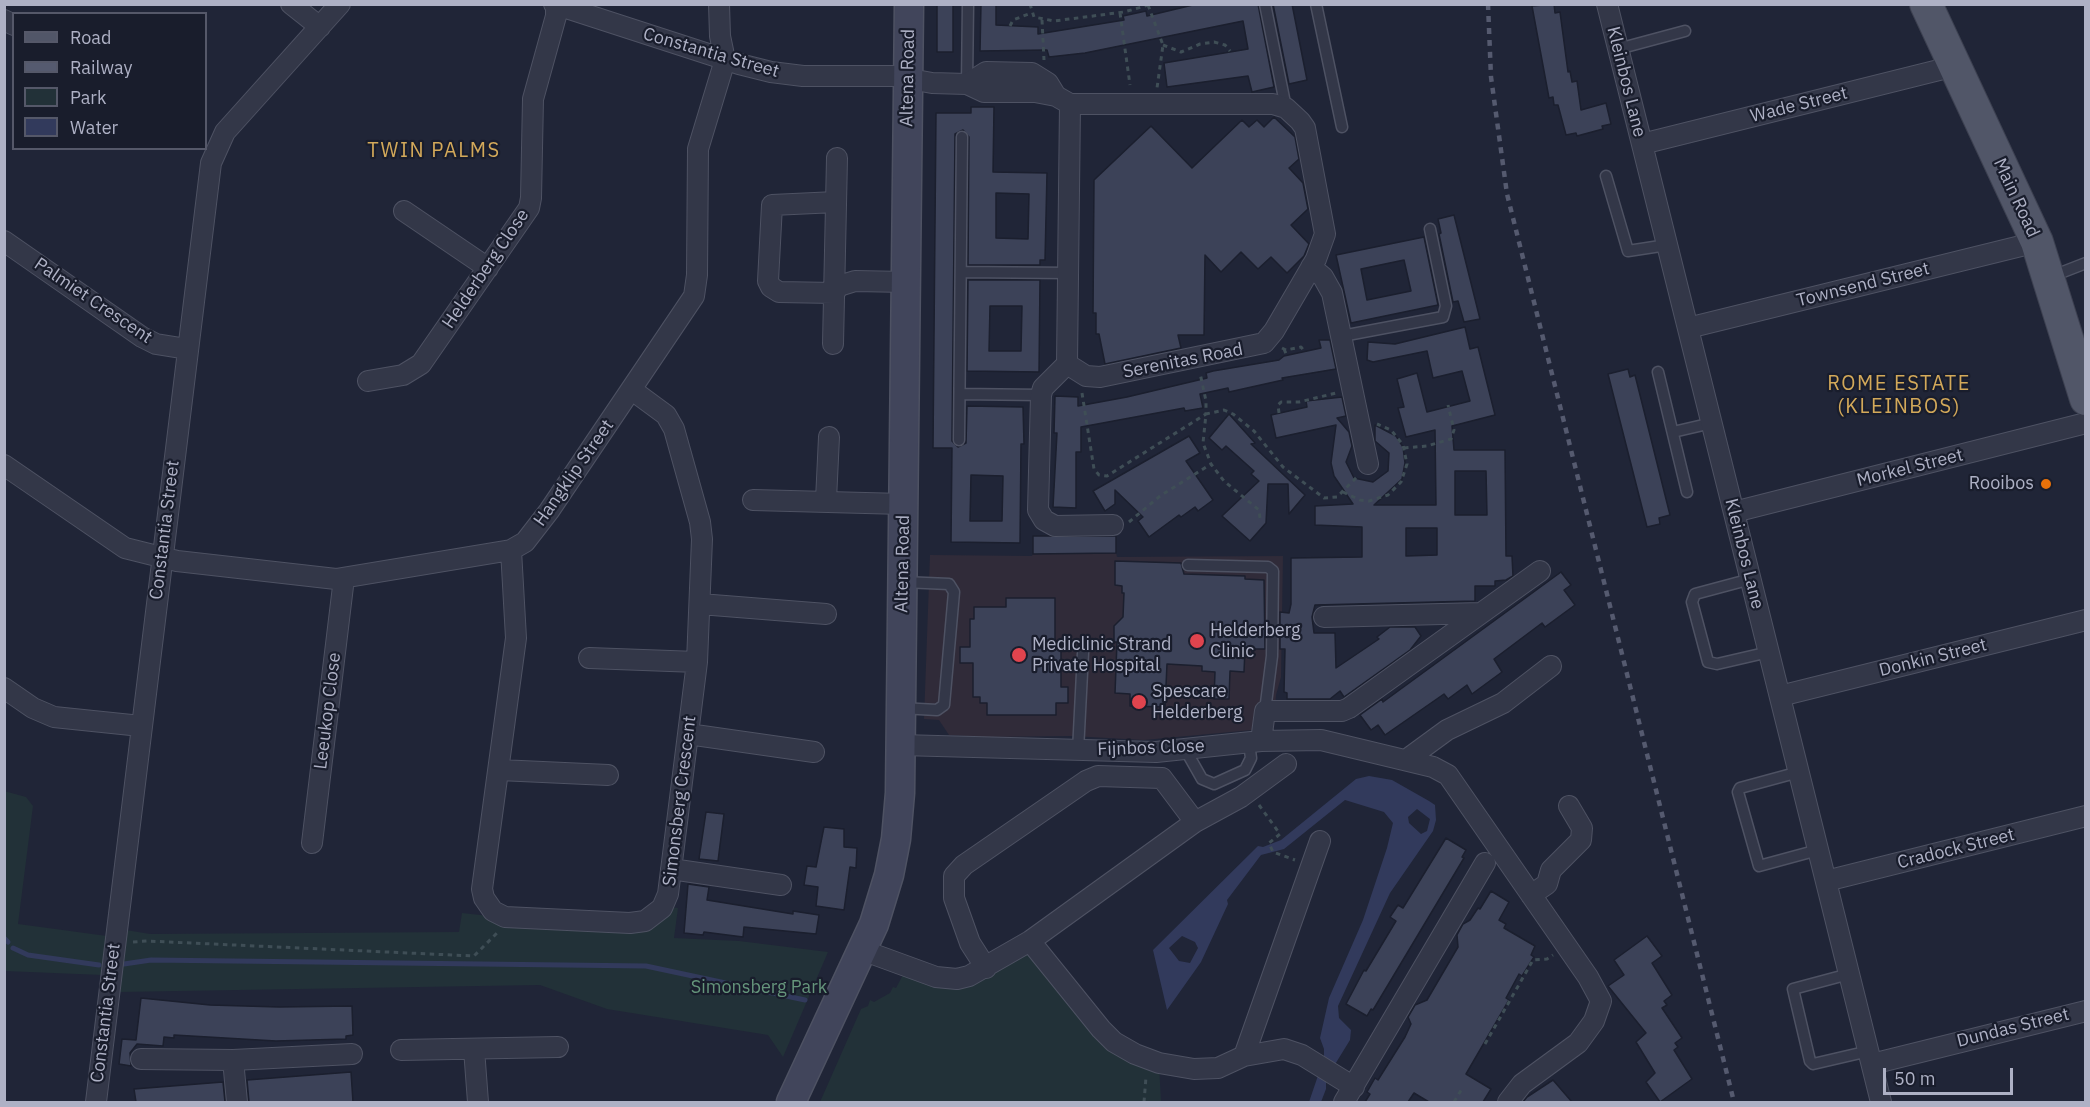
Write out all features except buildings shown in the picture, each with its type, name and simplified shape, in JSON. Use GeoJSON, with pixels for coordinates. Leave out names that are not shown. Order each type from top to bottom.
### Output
{"type":"FeatureCollection","features":[{"type":"Feature","properties":{"kind":"main road","name":"Main Road"},"geometry":{"type":"LineString","coordinates":[[1926,4],[2037,242],[2085,399]]}},
{"type":"Feature","properties":{"kind":"street"},"geometry":{"type":"LineString","coordinates":[[291,4],[320,27]]}},
{"type":"Feature","properties":{"kind":"street","name":"Constantia Street"},"geometry":{"type":"LineString","coordinates":[[207,149],[340,4]]}},
{"type":"Feature","properties":{"kind":"street"},"geometry":{"type":"LineString","coordinates":[[719,4],[720,36],[725,60]]}},
{"type":"Feature","properties":{"kind":"street","name":"Altena Road"},"geometry":{"type":"LineString","coordinates":[[791,1102],[877,915],[893,857],[900,793],[909,4]]}},
{"type":"Feature","properties":{"kind":"street","name":"Kleinbos Lane"},"geometry":{"type":"LineString","coordinates":[[1607,4],[1881,1102]]}},
{"type":"Feature","properties":{"kind":"street","name":"Constantia Street"},"geometry":{"type":"LineString","coordinates":[[555,5],[725,60],[786,74],[908,78]]}},
{"type":"Feature","properties":{"kind":"street","name":"Helderberg Close"},"geometry":{"type":"LineString","coordinates":[[368,381],[403,375],[421,364],[529,208],[533,99],[556,16],[555,5]]}},
{"type":"Feature","properties":{"kind":"street","name":"Hangklip Street"},"geometry":{"type":"LineString","coordinates":[[511,550],[525,542],[549,511],[686,310],[697,286],[698,149],[725,60]]}},
{"type":"Feature","properties":{"kind":"street","name":"Wade Street"},"geometry":{"type":"LineString","coordinates":[[1642,144],[1955,66]]}},
{"type":"Feature","properties":{"kind":"street"},"geometry":{"type":"LineString","coordinates":[[967,84],[986,72],[1032,73],[1041,77],[1063,100],[1068,273],[1067,364],[1042,388],[1038,510],[1041,518],[1055,526],[1113,525]]}},
{"type":"Feature","properties":{"kind":"street"},"geometry":{"type":"LineString","coordinates":[[908,78],[932,83],[967,84],[984,92],[1035,92],[1063,100],[1131,104],[1266,104],[1286,108]]}},
{"type":"Feature","properties":{"kind":"street","name":"Serenitas Road"},"geometry":{"type":"LineString","coordinates":[[1086,376],[1100,377],[1264,343],[1274,331],[1320,251],[1325,226],[1305,128],[1286,108]]}},
{"type":"Feature","properties":{"kind":"street","name":"Constantia Street"},"geometry":{"type":"LineString","coordinates":[[96,1102],[187,349],[205,151]]}},
{"type":"Feature","properties":{"kind":"street"},"geometry":{"type":"LineString","coordinates":[[833,344],[837,158]]}},
{"type":"Feature","properties":{"kind":"street"},"geometry":{"type":"LineString","coordinates":[[836,202],[772,206],[768,281],[778,292],[834,293],[848,282],[855,280],[906,282]]}},
{"type":"Feature","properties":{"kind":"street"},"geometry":{"type":"LineString","coordinates":[[404,211],[488,268]]}},
{"type":"Feature","properties":{"kind":"street","name":"Palmiet Crescent"},"geometry":{"type":"LineString","coordinates":[[4,241],[142,337],[156,344],[187,349]]}},
{"type":"Feature","properties":{"kind":"street","name":"Townsend Street"},"geometry":{"type":"LineString","coordinates":[[1688,328],[2037,242]]}},
{"type":"Feature","properties":{"kind":"street"},"geometry":{"type":"LineString","coordinates":[[1311,267],[1330,287],[1368,464]]}},
{"type":"Feature","properties":{"kind":"street"},"geometry":{"type":"LineString","coordinates":[[1067,364],[1086,376]]}},
{"type":"Feature","properties":{"kind":"street","name":"Simonsberg Crescent"},"geometry":{"type":"LineString","coordinates":[[511,550],[516,638],[482,889],[484,898],[493,911],[512,918],[630,923],[645,921],[657,913],[665,902],[671,869],[697,662],[700,522],[674,429],[666,415],[632,390]]}},
{"type":"Feature","properties":{"kind":"street","name":"Morkel Street"},"geometry":{"type":"LineString","coordinates":[[1734,512],[2085,423]]}},
{"type":"Feature","properties":{"kind":"street"},"geometry":{"type":"LineString","coordinates":[[826,501],[829,437]]}},
{"type":"Feature","properties":{"kind":"street"},"geometry":{"type":"LineString","coordinates":[[4,465],[124,548],[162,558],[328,579],[511,550]]}},
{"type":"Feature","properties":{"kind":"street"},"geometry":{"type":"LineString","coordinates":[[753,500],[903,504]]}},
{"type":"Feature","properties":{"kind":"street"},"geometry":{"type":"LineString","coordinates":[[1255,742],[1265,711],[1342,711],[1349,708],[1540,571]]}},
{"type":"Feature","properties":{"kind":"street","name":"Leeukop Close"},"geometry":{"type":"LineString","coordinates":[[312,843],[344,578]]}},
{"type":"Feature","properties":{"kind":"street"},"geometry":{"type":"LineString","coordinates":[[700,604],[826,614]]}},
{"type":"Feature","properties":{"kind":"street"},"geometry":{"type":"LineString","coordinates":[[1324,616],[1481,613]]}},
{"type":"Feature","properties":{"kind":"street","name":"Donkin Street"},"geometry":{"type":"LineString","coordinates":[[1780,696],[2085,620]]}},
{"type":"Feature","properties":{"kind":"street"},"geometry":{"type":"LineString","coordinates":[[589,658],[697,662]]}},
{"type":"Feature","properties":{"kind":"street"},"geometry":{"type":"LineString","coordinates":[[1403,760],[1447,730],[1503,704],[1551,666]]}},
{"type":"Feature","properties":{"kind":"street"},"geometry":{"type":"LineString","coordinates":[[4,688],[33,708],[54,717],[141,726]]}},
{"type":"Feature","properties":{"kind":"street"},"geometry":{"type":"LineString","coordinates":[[688,734],[814,752]]}},
{"type":"Feature","properties":{"kind":"street","name":"Fijnbos Close"},"geometry":{"type":"LineString","coordinates":[[901,745],[1156,752],[1255,742],[1321,741],[1403,760],[1448,775],[1598,993],[1600,1008],[1578,1043],[1522,1084],[1508,1102]]}},
{"type":"Feature","properties":{"kind":"street"},"geometry":{"type":"LineString","coordinates":[[862,950],[936,977],[957,979],[986,968],[1030,941],[1194,822],[1249,790],[1286,764]]}},
{"type":"Feature","properties":{"kind":"street"},"geometry":{"type":"LineString","coordinates":[[499,770],[608,775]]}},
{"type":"Feature","properties":{"kind":"street"},"geometry":{"type":"LineString","coordinates":[[986,968],[970,943],[954,898],[954,876],[964,865],[1086,781],[1098,776],[1162,778],[1194,822]]}},
{"type":"Feature","properties":{"kind":"street"},"geometry":{"type":"LineString","coordinates":[[1531,895],[1547,884],[1551,870],[1581,840],[1582,828],[1569,806]]}},
{"type":"Feature","properties":{"kind":"street","name":"Cradock Street"},"geometry":{"type":"LineString","coordinates":[[1826,881],[2085,816]]}},
{"type":"Feature","properties":{"kind":"street"},"geometry":{"type":"LineString","coordinates":[[1244,1056],[1320,841]]}},
{"type":"Feature","properties":{"kind":"street"},"geometry":{"type":"LineString","coordinates":[[1030,941],[1062,984],[1114,1042],[1148,1059],[1194,1069],[1218,1068],[1244,1056],[1284,1049],[1293,1050],[1325,1068],[1349,1095],[1485,863]]}},
{"type":"Feature","properties":{"kind":"street"},"geometry":{"type":"LineString","coordinates":[[671,869],[781,885]]}},
{"type":"Feature","properties":{"kind":"street","name":"Dundas Street"},"geometry":{"type":"LineString","coordinates":[[1870,1058],[2085,1011]]}},
{"type":"Feature","properties":{"kind":"street"},"geometry":{"type":"LineString","coordinates":[[401,1050],[558,1047]]}},
{"type":"Feature","properties":{"kind":"street"},"geometry":{"type":"LineString","coordinates":[[474,1049],[478,1102]]}},
{"type":"Feature","properties":{"kind":"street"},"geometry":{"type":"LineString","coordinates":[[141,1059],[233,1060],[352,1054]]}},
{"type":"Feature","properties":{"kind":"street"},"geometry":{"type":"LineString","coordinates":[[233,1060],[237,1102]]}},
{"type":"Feature","properties":{"kind":"lane"},"geometry":{"type":"LineString","coordinates":[[967,84],[968,4]]}},
{"type":"Feature","properties":{"kind":"lane"},"geometry":{"type":"LineString","coordinates":[[1265,4],[1286,108]]}},
{"type":"Feature","properties":{"kind":"lane"},"geometry":{"type":"LineString","coordinates":[[1316,4],[1342,127]]}},
{"type":"Feature","properties":{"kind":"lane"},"geometry":{"type":"LineString","coordinates":[[1618,49],[1685,31]]}},
{"type":"Feature","properties":{"kind":"lane"},"geometry":{"type":"LineString","coordinates":[[959,440],[962,137]]}},
{"type":"Feature","properties":{"kind":"lane"},"geometry":{"type":"LineString","coordinates":[[1606,176],[1628,251],[1667,244]]}},
{"type":"Feature","properties":{"kind":"lane"},"geometry":{"type":"LineString","coordinates":[[1342,336],[1443,317],[1446,306],[1430,229]]}},
{"type":"Feature","properties":{"kind":"lane"},"geometry":{"type":"LineString","coordinates":[[2048,278],[2085,263]]}},
{"type":"Feature","properties":{"kind":"lane"},"geometry":{"type":"LineString","coordinates":[[961,272],[1068,273]]}},
{"type":"Feature","properties":{"kind":"lane"},"geometry":{"type":"LineString","coordinates":[[1658,372],[1687,492]]}},
{"type":"Feature","properties":{"kind":"lane"},"geometry":{"type":"LineString","coordinates":[[960,394],[1041,395]]}},
{"type":"Feature","properties":{"kind":"lane"},"geometry":{"type":"LineString","coordinates":[[1673,432],[1712,423]]}},
{"type":"Feature","properties":{"kind":"lane"},"geometry":{"type":"LineString","coordinates":[[1188,565],[1268,567],[1273,571],[1272,656],[1265,711]]}},
{"type":"Feature","properties":{"kind":"lane"},"geometry":{"type":"LineString","coordinates":[[1751,579],[1695,594],[1692,603],[1708,662],[1717,664],[1769,652]]}},
{"type":"Feature","properties":{"kind":"lane"},"geometry":{"type":"LineString","coordinates":[[901,708],[938,710],[944,705],[954,592],[949,585],[903,582]]}},
{"type":"Feature","properties":{"kind":"lane"},"geometry":{"type":"LineString","coordinates":[[1078,751],[1083,653]]}},
{"type":"Feature","properties":{"kind":"lane"},"geometry":{"type":"LineString","coordinates":[[1185,749],[1202,779],[1214,784],[1245,770],[1255,742]]}},
{"type":"Feature","properties":{"kind":"lane"},"geometry":{"type":"LineString","coordinates":[[1799,772],[1740,788],[1738,792],[1759,866],[1818,850]]}},
{"type":"Feature","properties":{"kind":"lane"},"geometry":{"type":"LineString","coordinates":[[1849,975],[1793,989],[1810,1061],[1813,1064],[1870,1058]]}},
{"type":"Feature","properties":{"kind":"path"},"geometry":{"type":"LineString","coordinates":[[1030,4],[1031,13]]}},
{"type":"Feature","properties":{"kind":"path"},"geometry":{"type":"LineString","coordinates":[[1164,4],[1170,4]]}},
{"type":"Feature","properties":{"kind":"path"},"geometry":{"type":"LineString","coordinates":[[1031,13],[1042,20],[1120,13],[1149,5],[1163,45],[1156,94],[1159,104]]}},
{"type":"Feature","properties":{"kind":"path"},"geometry":{"type":"LineString","coordinates":[[1010,26],[1012,20],[1031,13]]}},
{"type":"Feature","properties":{"kind":"path"},"geometry":{"type":"LineString","coordinates":[[1120,13],[1130,64],[1131,104]]}},
{"type":"Feature","properties":{"kind":"path"},"geometry":{"type":"LineString","coordinates":[[1041,77],[1044,62],[1042,20]]}},
{"type":"Feature","properties":{"kind":"path"},"geometry":{"type":"LineString","coordinates":[[1163,45],[1181,52],[1214,42],[1227,46],[1230,51]]}},
{"type":"Feature","properties":{"kind":"path"},"geometry":{"type":"LineString","coordinates":[[1284,350],[1287,356]]}},
{"type":"Feature","properties":{"kind":"path"},"geometry":{"type":"LineString","coordinates":[[1197,358],[1206,401],[1203,443],[1211,464],[1224,481],[1259,510],[1260,518]]}},
{"type":"Feature","properties":{"kind":"path"},"geometry":{"type":"LineString","coordinates":[[1086,376],[1082,401],[1094,469],[1102,476],[1111,474],[1137,459],[1206,414],[1224,410],[1254,431],[1283,467],[1324,498],[1337,497],[1368,464]]}},
{"type":"Feature","properties":{"kind":"path"},"geometry":{"type":"LineString","coordinates":[[1279,413],[1278,405],[1281,402],[1299,402],[1315,396],[1353,389]]}},
{"type":"Feature","properties":{"kind":"path"},"geometry":{"type":"LineString","coordinates":[[1404,448],[1427,446],[1451,439],[1454,430],[1448,405]]}},
{"type":"Feature","properties":{"kind":"path"},"geometry":{"type":"LineString","coordinates":[[1113,525],[1130,522],[1154,500],[1211,464]]}},
{"type":"Feature","properties":{"kind":"path"},"geometry":{"type":"LineString","coordinates":[[1249,790],[1280,834],[1270,845],[1272,851],[1311,865]]}},
{"type":"Feature","properties":{"kind":"path"},"geometry":{"type":"LineString","coordinates":[[114,944],[147,940],[474,956],[512,918]]}},
{"type":"Feature","properties":{"kind":"path"},"geometry":{"type":"LineString","coordinates":[[1485,1044],[1533,960],[1546,959],[1566,946]]}},
{"type":"Feature","properties":{"kind":"path"},"geometry":{"type":"LineString","coordinates":[[1144,1102],[1148,1059]]}},
{"type":"Feature","properties":{"kind":"path"},"geometry":{"type":"LineString","coordinates":[[1454,1102],[1463,1087]]}},
{"type":"Feature","properties":{"kind":"shaded area"},"geometry":{"type":"Polygon","coordinates":[[[1116,553],[1117,557],[1283,556],[1281,677],[1276,695],[1274,728],[1144,740],[1072,736],[983,737],[949,735],[939,720],[924,719],[930,555],[1032,556],[1033,554],[1116,553]]]}},
{"type":"Feature","properties":{"kind":"green space"},"geometry":{"type":"Polygon","coordinates":[[[4,791],[26,797],[33,806],[18,924],[107,936],[102,975],[5,971],[4,791]]]}},
{"type":"Feature","properties":{"kind":"green space","name":"Simonsberg Park"},"geometry":{"type":"Polygon","coordinates":[[[671,907],[678,908],[674,938],[739,941],[828,952],[783,1057],[768,1035],[607,1009],[540,985],[118,992],[126,930],[150,934],[459,932],[462,913],[626,931],[671,907]]]}},
{"type":"Feature","properties":{"kind":"green space"},"geometry":{"type":"Polygon","coordinates":[[[1030,942],[1100,1029],[1159,1065],[1161,1102],[820,1102],[861,1009],[868,1006],[870,1000],[874,1002],[890,993],[893,987],[896,988],[906,969],[957,980],[1030,942]]]}},
{"type":"Feature","properties":{"kind":"water"},"geometry":{"type":"Polygon","coordinates":[[[1369,776],[1392,780],[1435,805],[1436,820],[1433,831],[1390,893],[1338,1006],[1339,1018],[1351,1030],[1350,1040],[1326,1079],[1326,1089],[1321,1102],[1309,1102],[1324,1058],[1320,1038],[1329,998],[1363,920],[1387,848],[1393,823],[1384,812],[1345,800],[1284,849],[1261,855],[1227,900],[1228,904],[1201,962],[1167,1010],[1153,950],[1258,846],[1263,847],[1281,840],[1356,779],[1369,776]],[[1417,809],[1408,817],[1409,823],[1421,834],[1427,831],[1430,819],[1417,809]],[[1182,936],[1169,948],[1179,961],[1190,963],[1198,948],[1195,942],[1182,936]]]}},
{"type":"Feature","properties":{"kind":"waterway"},"geometry":{"type":"LineString","coordinates":[[4,938],[8,942]]}},
{"type":"Feature","properties":{"kind":"waterway"},"geometry":{"type":"LineString","coordinates":[[13,948],[28,955],[99,965]]}},
{"type":"Feature","properties":{"kind":"waterway"},"geometry":{"type":"LineString","coordinates":[[124,964],[151,960],[646,966],[805,1000]]}},
{"type":"Feature","properties":{"kind":"railway"},"geometry":{"type":"LineString","coordinates":[[1488,4],[1491,77],[1507,194],[1734,1102]]}},
{"type":"Feature","properties":{"kind":"place","name":"Rooibos"},"geometry":{"type":"Point","coordinates":[2046,484]}},
{"type":"Feature","properties":{"kind":"place","name":"Helderberg Clinic"},"geometry":{"type":"Point","coordinates":[1197,641]}},
{"type":"Feature","properties":{"kind":"place","name":"Mediclinic Strand Private Hospital"},"geometry":{"type":"Point","coordinates":[1019,655]}},
{"type":"Feature","properties":{"kind":"place","name":"Spescare Helderberg"},"geometry":{"type":"Point","coordinates":[1139,702]}},
{"type":"Feature","properties":{"kind":"district","name":"TWIN PALMS"},"geometry":{"type":"Point","coordinates":[434,151]}},
{"type":"Feature","properties":{"kind":"district","name":"ROME ESTATE (KLEINBOS)"},"geometry":{"type":"Point","coordinates":[1899,396]}}]}
